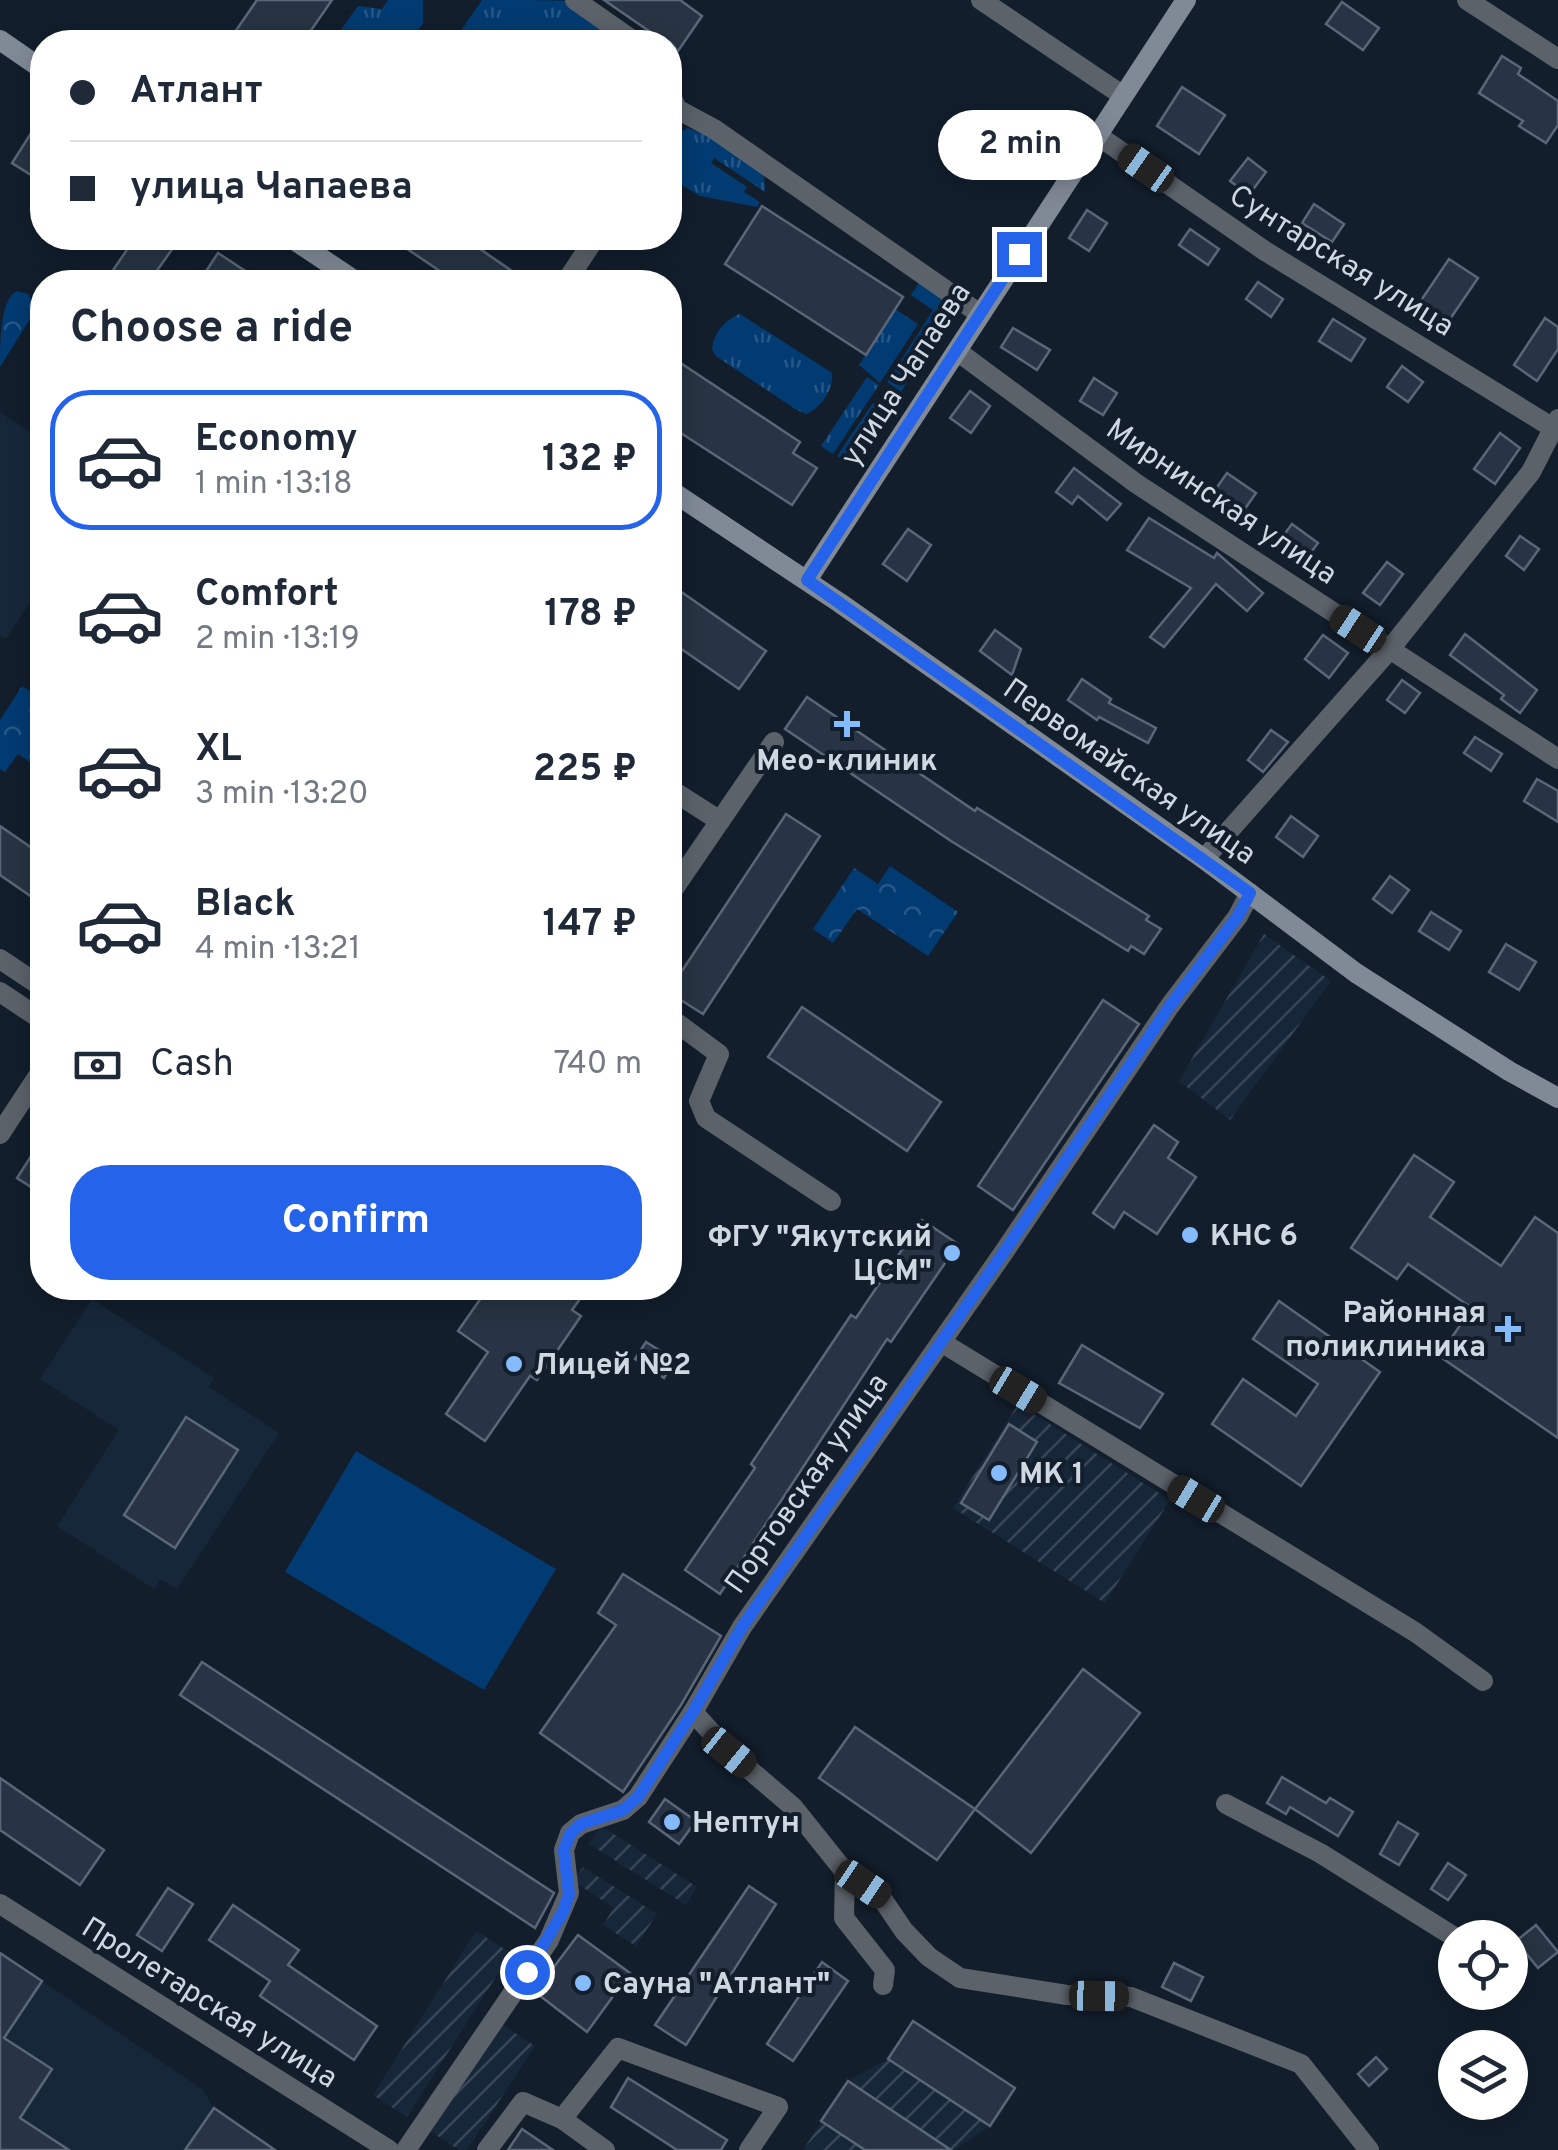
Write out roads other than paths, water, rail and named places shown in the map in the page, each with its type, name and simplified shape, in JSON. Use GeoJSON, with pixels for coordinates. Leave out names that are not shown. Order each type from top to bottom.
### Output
{"type":"FeatureCollection","features":[{"type":"Feature","properties":{"kind":"main road","name":"улица Чапаева"},"geometry":{"type":"LineString","coordinates":[[807,580],[1186,0]]}},
{"type":"Feature","properties":{"kind":"main road"},"geometry":{"type":"LineString","coordinates":[[0,40],[30,61]]}},
{"type":"Feature","properties":{"kind":"main road"},"geometry":{"type":"LineString","coordinates":[[309,250],[340,270]]}},
{"type":"Feature","properties":{"kind":"main road","name":"Первомайская улица"},"geometry":{"type":"LineString","coordinates":[[682,498],[807,580],[1204,859],[1356,972],[1509,1071],[1558,1098]]}},
{"type":"Feature","properties":{"kind":"street"},"geometry":{"type":"LineString","coordinates":[[575,0],[619,30]]}},
{"type":"Feature","properties":{"kind":"street"},"geometry":{"type":"LineString","coordinates":[[981,0],[1122,95]]}},
{"type":"Feature","properties":{"kind":"street"},"geometry":{"type":"LineString","coordinates":[[1468,0],[1558,59]]}},
{"type":"Feature","properties":{"kind":"street"},"geometry":{"type":"LineString","coordinates":[[682,112],[714,129],[980,314]]}},
{"type":"Feature","properties":{"kind":"street","name":"Сунтарская улица"},"geometry":{"type":"LineString","coordinates":[[1097,134],[1266,251],[1556,426]]}},
{"type":"Feature","properties":{"kind":"street","name":"Мирнинская улица"},"geometry":{"type":"LineString","coordinates":[[957,351],[1137,484],[1558,760]]}},
{"type":"Feature","properties":{"kind":"street"},"geometry":{"type":"LineString","coordinates":[[1204,859],[1390,650],[1531,472],[1556,426]]}},
{"type":"Feature","properties":{"kind":"street"},"geometry":{"type":"LineString","coordinates":[[682,876],[774,742]]}},
{"type":"Feature","properties":{"kind":"street"},"geometry":{"type":"LineString","coordinates":[[682,797],[720,821]]}},
{"type":"Feature","properties":{"kind":"street","name":"Портовская улица"},"geometry":{"type":"LineString","coordinates":[[406,2150],[549,1940],[569,1894],[564,1850],[570,1834],[581,1824],[623,1810],[638,1797],[742,1627],[942,1342],[1169,1007],[1238,916],[1250,893]]}},
{"type":"Feature","properties":{"kind":"street"},"geometry":{"type":"LineString","coordinates":[[0,959],[30,979]]}},
{"type":"Feature","properties":{"kind":"street"},"geometry":{"type":"LineString","coordinates":[[0,992],[30,1012]]}},
{"type":"Feature","properties":{"kind":"street"},"geometry":{"type":"LineString","coordinates":[[682,1027],[719,1054],[699,1100],[706,1118],[830,1201]]}},
{"type":"Feature","properties":{"kind":"street"},"geometry":{"type":"LineString","coordinates":[[0,1134],[30,1088]]}},
{"type":"Feature","properties":{"kind":"street"},"geometry":{"type":"LineString","coordinates":[[942,1342],[1416,1632],[1483,1681]]}},
{"type":"Feature","properties":{"kind":"street"},"geometry":{"type":"LineString","coordinates":[[693,1712],[729,1752],[793,1807],[846,1872],[881,1896],[904,1931],[929,1957],[960,1978],[1067,1995],[1131,1997],[1301,2064],[1369,2150]]}},
{"type":"Feature","properties":{"kind":"street"},"geometry":{"type":"LineString","coordinates":[[1226,1804],[1320,1853],[1438,1927]]}},
{"type":"Feature","properties":{"kind":"street"},"geometry":{"type":"LineString","coordinates":[[846,1872],[844,1918],[885,1970],[884,1986]]}},
{"type":"Feature","properties":{"kind":"street","name":"Пролетарская улица"},"geometry":{"type":"LineString","coordinates":[[0,1904],[389,2150]]}},
{"type":"Feature","properties":{"kind":"street"},"geometry":{"type":"LineString","coordinates":[[562,2119],[618,2048],[778,2107],[749,2150]]}},
{"type":"Feature","properties":{"kind":"street"},"geometry":{"type":"LineString","coordinates":[[487,2150],[523,2102],[562,2119],[605,2150]]}},
{"type":"Feature","properties":{"kind":"place","name":"Мео-клиник"},"geometry":{"type":"Point","coordinates":[847,724]}},
{"type":"Feature","properties":{"kind":"place","name":"КНС 6"},"geometry":{"type":"Point","coordinates":[1190,1235]}},
{"type":"Feature","properties":{"kind":"place","name":"ФГУ \"Якутский ЦСМ\""},"geometry":{"type":"Point","coordinates":[952,1253]}},
{"type":"Feature","properties":{"kind":"place","name":"Районная поликлиника"},"geometry":{"type":"Point","coordinates":[1508,1329]}},
{"type":"Feature","properties":{"kind":"place","name":"Лицей №2"},"geometry":{"type":"Point","coordinates":[514,1364]}},
{"type":"Feature","properties":{"kind":"place","name":"МК 1"},"geometry":{"type":"Point","coordinates":[999,1473]}},
{"type":"Feature","properties":{"kind":"place","name":"Нептун"},"geometry":{"type":"Point","coordinates":[672,1822]}},
{"type":"Feature","properties":{"kind":"place","name":"Сауна \"Атлант\""},"geometry":{"type":"Point","coordinates":[583,1983]}}]}
